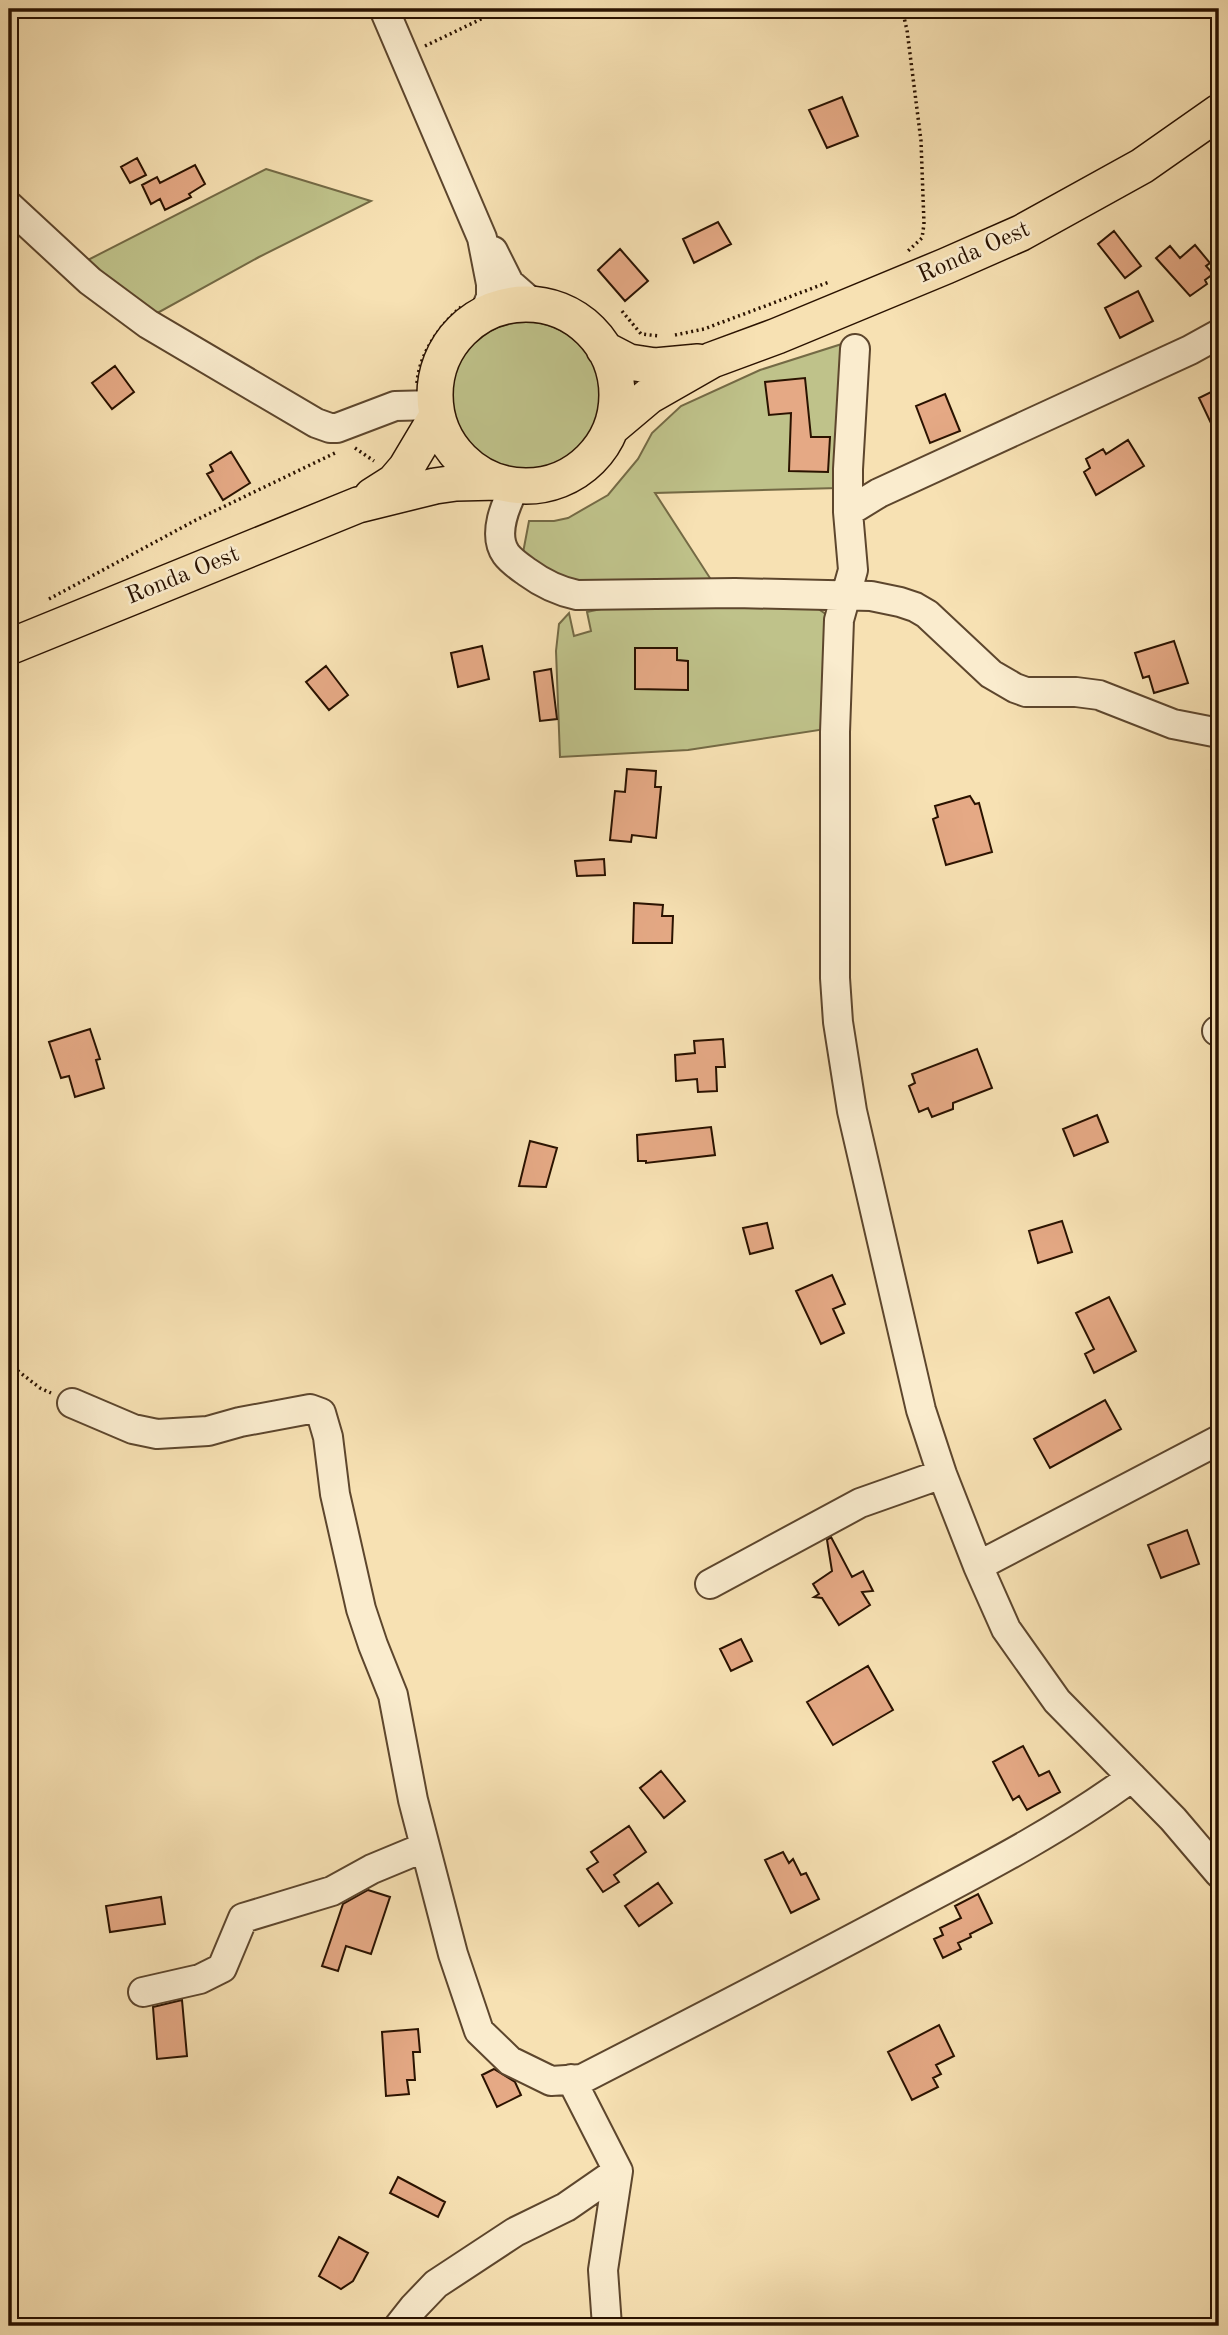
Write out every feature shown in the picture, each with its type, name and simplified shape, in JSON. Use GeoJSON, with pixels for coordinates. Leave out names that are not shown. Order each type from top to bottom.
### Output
{"type":"FeatureCollection","features":[{"type":"Feature","properties":{"kind":"main road","name":"Ronda Oest"},"geometry":{"type":"LineString","coordinates":[[611,428],[649,396],[712,360],[814,321],[1021,233],[1142,166],[1219,112]]}},
{"type":"Feature","properties":{"kind":"main road"},"geometry":{"type":"LineString","coordinates":[[533,304],[554,308],[591,331],[604,349],[614,374],[616,401],[611,428],[599,449],[583,466],[562,479],[540,485],[507,484],[471,468],[450,445],[429,408],[446,352],[466,327],[475,308],[533,304]]}},
{"type":"Feature","properties":{"kind":"main road","name":"Ronda Oest"},"geometry":{"type":"LineString","coordinates":[[604,349],[629,362],[655,366],[712,360]]}},
{"type":"Feature","properties":{"kind":"main road","name":"Ronda Oest"},"geometry":{"type":"LineString","coordinates":[[358,505],[394,482],[414,456],[429,408]]}},
{"type":"Feature","properties":{"kind":"main road","name":"Ronda Oest"},"geometry":{"type":"LineString","coordinates":[[9,647],[358,505],[418,489],[456,483],[507,484]]}},
{"type":"Feature","properties":{"kind":"street"},"geometry":{"type":"LineString","coordinates":[[384,9],[482,238],[491,297],[475,308]]}},
{"type":"Feature","properties":{"kind":"street"},"geometry":{"type":"LineString","coordinates":[[9,206],[82,275],[148,324],[316,423],[337,428],[395,405],[429,408]]}},
{"type":"Feature","properties":{"kind":"street"},"geometry":{"type":"LineString","coordinates":[[482,238],[494,252],[509,283],[533,304]]}},
{"type":"Feature","properties":{"kind":"street"},"geometry":{"type":"LineString","coordinates":[[848,512],[879,493],[1219,334]]}},
{"type":"Feature","properties":{"kind":"street"},"geometry":{"type":"LineString","coordinates":[[855,349],[848,469],[848,512],[853,570],[839,620],[835,732],[835,978],[847,1088],[922,1410],[942,1474],[1006,1629],[1057,1701],[1132,1777],[1219,1873]]}},
{"type":"Feature","properties":{"kind":"street"},"geometry":{"type":"LineString","coordinates":[[507,484],[500,534],[505,553],[531,575],[560,591],[576,594],[735,593],[882,598],[915,607],[926,614],[991,674],[1015,688],[1026,692],[1098,695],[1173,724],[1219,733]]}},
{"type":"Feature","properties":{"kind":"street"},"geometry":{"type":"LineString","coordinates":[[72,1403],[133,1429],[157,1434],[208,1430],[310,1409],[321,1413],[328,1437],[335,1494],[361,1609],[393,1695],[425,1847],[453,1954],[479,2031],[510,2061],[551,2081],[582,2079],[963,1880],[1100,1801],[1132,1777]]}},
{"type":"Feature","properties":{"kind":"street"},"geometry":{"type":"LineString","coordinates":[[978,1566],[1219,1440]]}},
{"type":"Feature","properties":{"kind":"street"},"geometry":{"type":"LineString","coordinates":[[710,1584],[860,1503],[942,1474]]}},
{"type":"Feature","properties":{"kind":"street"},"geometry":{"type":"LineString","coordinates":[[143,1992],[200,1979],[222,1968],[243,1918],[332,1891],[372,1869],[425,1847]]}},
{"type":"Feature","properties":{"kind":"street"},"geometry":{"type":"LineString","coordinates":[[571,2079],[618,2171],[604,2270],[607,2326]]}},
{"type":"Feature","properties":{"kind":"street"},"geometry":{"type":"LineString","coordinates":[[399,2326],[436,2284],[515,2232],[566,2207],[618,2171]]}},
{"type":"Feature","properties":{"kind":"path"},"geometry":{"type":"LineString","coordinates":[[404,57],[502,9]]}},
{"type":"Feature","properties":{"kind":"path"},"geometry":{"type":"LineString","coordinates":[[900,256],[922,238],[924,224],[920,141],[907,30],[902,9]]}},
{"type":"Feature","properties":{"kind":"path"},"geometry":{"type":"LineString","coordinates":[[622,311],[641,334],[666,337],[704,329],[841,278]]}},
{"type":"Feature","properties":{"kind":"path"},"geometry":{"type":"LineString","coordinates":[[429,408],[418,370],[432,340],[453,314],[475,308]]}},
{"type":"Feature","properties":{"kind":"path"},"geometry":{"type":"LineString","coordinates":[[351,446],[382,466]]}},
{"type":"Feature","properties":{"kind":"path"},"geometry":{"type":"LineString","coordinates":[[42,602],[196,520],[340,451]]}},
{"type":"Feature","properties":{"kind":"path"},"geometry":{"type":"LineString","coordinates":[[9,1364],[40,1388],[72,1403]]}},
{"type":"Feature","properties":{"kind":"green space"},"geometry":{"type":"Polygon","coordinates":[[[266,169],[371,201],[259,257],[152,316],[82,263],[266,169]]]}},
{"type":"Feature","properties":{"kind":"green space"},"geometry":{"type":"Polygon","coordinates":[[[526,322],[555,328],[579,344],[595,368],[601,397],[595,426],[579,450],[555,466],[526,472],[497,466],[473,450],[457,426],[451,397],[457,368],[473,344],[497,328],[526,322]]]}},
{"type":"Feature","properties":{"kind":"green space"},"geometry":{"type":"Polygon","coordinates":[[[845,343],[838,488],[655,493],[710,578],[711,584],[566,583],[522,558],[529,521],[568,518],[608,495],[638,459],[652,433],[681,406],[760,370],[845,343]]]}},
{"type":"Feature","properties":{"kind":"green space"},"geometry":{"type":"Polygon","coordinates":[[[610,607],[817,608],[827,615],[826,729],[688,750],[560,757],[556,651],[559,624],[569,613],[574,636],[591,631],[587,612],[610,607]]]}},
{"type":"Feature","properties":{"kind":"building"},"geometry":{"type":"Polygon","coordinates":[[[842,97],[858,136],[827,148],[809,110],[842,97]]]}},
{"type":"Feature","properties":{"kind":"building"},"geometry":{"type":"Polygon","coordinates":[[[137,158],[146,175],[130,183],[121,167],[137,158]]]}},
{"type":"Feature","properties":{"kind":"building"},"geometry":{"type":"Polygon","coordinates":[[[195,165],[205,184],[189,194],[191,197],[165,210],[160,199],[151,204],[142,185],[157,177],[160,183],[195,165]]]}},
{"type":"Feature","properties":{"kind":"building"},"geometry":{"type":"Polygon","coordinates":[[[718,222],[731,244],[694,263],[683,239],[718,222]]]}},
{"type":"Feature","properties":{"kind":"building"},"geometry":{"type":"Polygon","coordinates":[[[1114,231],[1141,266],[1125,278],[1098,244],[1114,231]]]}},
{"type":"Feature","properties":{"kind":"building"},"geometry":{"type":"Polygon","coordinates":[[[1195,245],[1210,263],[1206,266],[1213,274],[1205,280],[1207,284],[1190,296],[1156,258],[1170,246],[1180,258],[1195,245]]]}},
{"type":"Feature","properties":{"kind":"building"},"geometry":{"type":"Polygon","coordinates":[[[620,249],[648,281],[625,301],[598,270],[620,249]]]}},
{"type":"Feature","properties":{"kind":"building"},"geometry":{"type":"Polygon","coordinates":[[[1138,291],[1153,321],[1120,338],[1105,308],[1138,291]]]}},
{"type":"Feature","properties":{"kind":"building"},"geometry":{"type":"Polygon","coordinates":[[[115,366],[134,392],[112,409],[92,383],[115,366]]]}},
{"type":"Feature","properties":{"kind":"building"},"geometry":{"type":"Polygon","coordinates":[[[805,378],[811,437],[830,437],[828,472],[789,471],[791,413],[769,415],[765,382],[805,378]]]}},
{"type":"Feature","properties":{"kind":"building"},"geometry":{"type":"Polygon","coordinates":[[[1219,388],[1219,440],[1199,398],[1219,388]]]}},
{"type":"Feature","properties":{"kind":"building"},"geometry":{"type":"Polygon","coordinates":[[[945,394],[960,431],[930,443],[916,406],[945,394]]]}},
{"type":"Feature","properties":{"kind":"building"},"geometry":{"type":"Polygon","coordinates":[[[1128,440],[1144,466],[1096,495],[1084,472],[1090,468],[1086,459],[1103,449],[1106,454],[1128,440]]]}},
{"type":"Feature","properties":{"kind":"building"},"geometry":{"type":"Polygon","coordinates":[[[231,452],[250,483],[223,500],[207,474],[213,471],[210,465],[231,452]]]}},
{"type":"Feature","properties":{"kind":"building"},"geometry":{"type":"Polygon","coordinates":[[[1174,641],[1188,683],[1154,693],[1149,676],[1143,678],[1135,653],[1174,641]]]}},
{"type":"Feature","properties":{"kind":"building"},"geometry":{"type":"Polygon","coordinates":[[[482,646],[489,679],[458,687],[451,653],[482,646]]]}},
{"type":"Feature","properties":{"kind":"building"},"geometry":{"type":"Polygon","coordinates":[[[635,648],[677,648],[677,660],[688,661],[688,690],[635,689],[635,648]]]}},
{"type":"Feature","properties":{"kind":"building"},"geometry":{"type":"Polygon","coordinates":[[[326,666],[348,695],[329,710],[306,682],[326,666]]]}},
{"type":"Feature","properties":{"kind":"building"},"geometry":{"type":"Polygon","coordinates":[[[551,669],[557,719],[540,721],[534,672],[551,669]]]}},
{"type":"Feature","properties":{"kind":"building"},"geometry":{"type":"Polygon","coordinates":[[[627,769],[656,771],[655,787],[661,787],[656,838],[632,835],[631,842],[610,840],[615,791],[625,792],[627,769]]]}},
{"type":"Feature","properties":{"kind":"building"},"geometry":{"type":"Polygon","coordinates":[[[970,796],[975,804],[979,803],[992,852],[946,865],[933,819],[938,817],[935,806],[970,796]]]}},
{"type":"Feature","properties":{"kind":"building"},"geometry":{"type":"Polygon","coordinates":[[[604,859],[605,875],[577,876],[575,861],[604,859]]]}},
{"type":"Feature","properties":{"kind":"building"},"geometry":{"type":"Polygon","coordinates":[[[634,903],[663,905],[662,916],[673,916],[672,943],[633,943],[634,903]]]}},
{"type":"Feature","properties":{"kind":"building"},"geometry":{"type":"Polygon","coordinates":[[[90,1029],[100,1059],[96,1060],[104,1088],[75,1097],[69,1076],[61,1078],[49,1042],[90,1029]]]}},
{"type":"Feature","properties":{"kind":"building"},"geometry":{"type":"Polygon","coordinates":[[[723,1039],[725,1067],[716,1067],[717,1091],[698,1092],[697,1079],[676,1081],[675,1055],[695,1053],[694,1041],[723,1039]]]}},
{"type":"Feature","properties":{"kind":"building"},"geometry":{"type":"Polygon","coordinates":[[[977,1049],[992,1088],[953,1103],[953,1109],[932,1117],[928,1108],[919,1112],[909,1086],[915,1083],[912,1074],[977,1049]]]}},
{"type":"Feature","properties":{"kind":"building"},"geometry":{"type":"Polygon","coordinates":[[[1097,1115],[1108,1142],[1074,1156],[1063,1129],[1097,1115]]]}},
{"type":"Feature","properties":{"kind":"building"},"geometry":{"type":"Polygon","coordinates":[[[711,1127],[715,1155],[646,1163],[638,1161],[637,1135],[711,1127]]]}},
{"type":"Feature","properties":{"kind":"building"},"geometry":{"type":"Polygon","coordinates":[[[530,1141],[557,1148],[546,1187],[519,1186],[530,1141]]]}},
{"type":"Feature","properties":{"kind":"building"},"geometry":{"type":"Polygon","coordinates":[[[1062,1221],[1072,1252],[1038,1263],[1029,1231],[1062,1221]]]}},
{"type":"Feature","properties":{"kind":"building"},"geometry":{"type":"Polygon","coordinates":[[[767,1223],[773,1248],[750,1254],[743,1228],[767,1223]]]}},
{"type":"Feature","properties":{"kind":"building"},"geometry":{"type":"Polygon","coordinates":[[[832,1275],[845,1304],[833,1309],[844,1333],[821,1344],[796,1291],[832,1275]]]}},
{"type":"Feature","properties":{"kind":"building"},"geometry":{"type":"Polygon","coordinates":[[[1109,1297],[1136,1351],[1094,1373],[1085,1354],[1094,1349],[1076,1313],[1109,1297]]]}},
{"type":"Feature","properties":{"kind":"building"},"geometry":{"type":"Polygon","coordinates":[[[1105,1400],[1121,1429],[1050,1468],[1034,1439],[1105,1400]]]}},
{"type":"Feature","properties":{"kind":"building"},"geometry":{"type":"Polygon","coordinates":[[[1187,1530],[1199,1564],[1161,1578],[1148,1545],[1187,1530]]]}},
{"type":"Feature","properties":{"kind":"building"},"geometry":{"type":"Polygon","coordinates":[[[831,1537],[852,1577],[863,1571],[873,1591],[862,1592],[870,1605],[839,1625],[822,1598],[814,1597],[819,1594],[813,1584],[832,1571],[827,1540],[831,1537]]]}},
{"type":"Feature","properties":{"kind":"building"},"geometry":{"type":"Polygon","coordinates":[[[741,1639],[752,1661],[731,1671],[720,1649],[741,1639]]]}},
{"type":"Feature","properties":{"kind":"building"},"geometry":{"type":"Polygon","coordinates":[[[868,1666],[893,1710],[833,1745],[807,1702],[868,1666]]]}},
{"type":"Feature","properties":{"kind":"building"},"geometry":{"type":"Polygon","coordinates":[[[1023,1746],[1039,1776],[1049,1771],[1060,1792],[1027,1810],[1019,1796],[1013,1800],[993,1762],[1023,1746]]]}},
{"type":"Feature","properties":{"kind":"building"},"geometry":{"type":"Polygon","coordinates":[[[661,1771],[685,1801],[664,1818],[640,1788],[661,1771]]]}},
{"type":"Feature","properties":{"kind":"building"},"geometry":{"type":"Polygon","coordinates":[[[629,1826],[646,1852],[614,1875],[619,1882],[603,1892],[587,1869],[598,1862],[591,1852],[629,1826]]]}},
{"type":"Feature","properties":{"kind":"building"},"geometry":{"type":"Polygon","coordinates":[[[783,1852],[789,1863],[793,1859],[801,1875],[806,1873],[819,1899],[791,1913],[765,1860],[783,1852]]]}},
{"type":"Feature","properties":{"kind":"building"},"geometry":{"type":"Polygon","coordinates":[[[658,1883],[672,1903],[639,1926],[625,1906],[658,1883]]]}},
{"type":"Feature","properties":{"kind":"building"},"geometry":{"type":"Polygon","coordinates":[[[368,1890],[390,1897],[371,1954],[346,1946],[338,1971],[322,1966],[343,1904],[368,1890]]]}},
{"type":"Feature","properties":{"kind":"building"},"geometry":{"type":"Polygon","coordinates":[[[978,1894],[992,1923],[970,1934],[971,1937],[958,1943],[961,1949],[943,1958],[934,1939],[943,1935],[940,1928],[961,1918],[955,1906],[978,1894]]]}},
{"type":"Feature","properties":{"kind":"building"},"geometry":{"type":"Polygon","coordinates":[[[161,1897],[165,1924],[110,1932],[106,1906],[161,1897]]]}},
{"type":"Feature","properties":{"kind":"building"},"geometry":{"type":"Polygon","coordinates":[[[182,2000],[187,2056],[157,2059],[153,2007],[182,2000]]]}},
{"type":"Feature","properties":{"kind":"building"},"geometry":{"type":"Polygon","coordinates":[[[939,2025],[954,2056],[936,2065],[941,2074],[933,2078],[938,2087],[912,2100],[888,2052],[939,2025]]]}},
{"type":"Feature","properties":{"kind":"building"},"geometry":{"type":"Polygon","coordinates":[[[418,2029],[420,2052],[413,2052],[415,2080],[407,2080],[409,2094],[386,2096],[382,2032],[418,2029]]]}},
{"type":"Feature","properties":{"kind":"building"},"geometry":{"type":"Polygon","coordinates":[[[494,2069],[515,2082],[521,2095],[497,2107],[482,2075],[494,2069]]]}},
{"type":"Feature","properties":{"kind":"building"},"geometry":{"type":"Polygon","coordinates":[[[398,2177],[445,2202],[438,2217],[390,2193],[398,2177]]]}},
{"type":"Feature","properties":{"kind":"building"},"geometry":{"type":"Polygon","coordinates":[[[339,2237],[368,2253],[353,2281],[341,2289],[319,2276],[339,2237]]]}}]}
